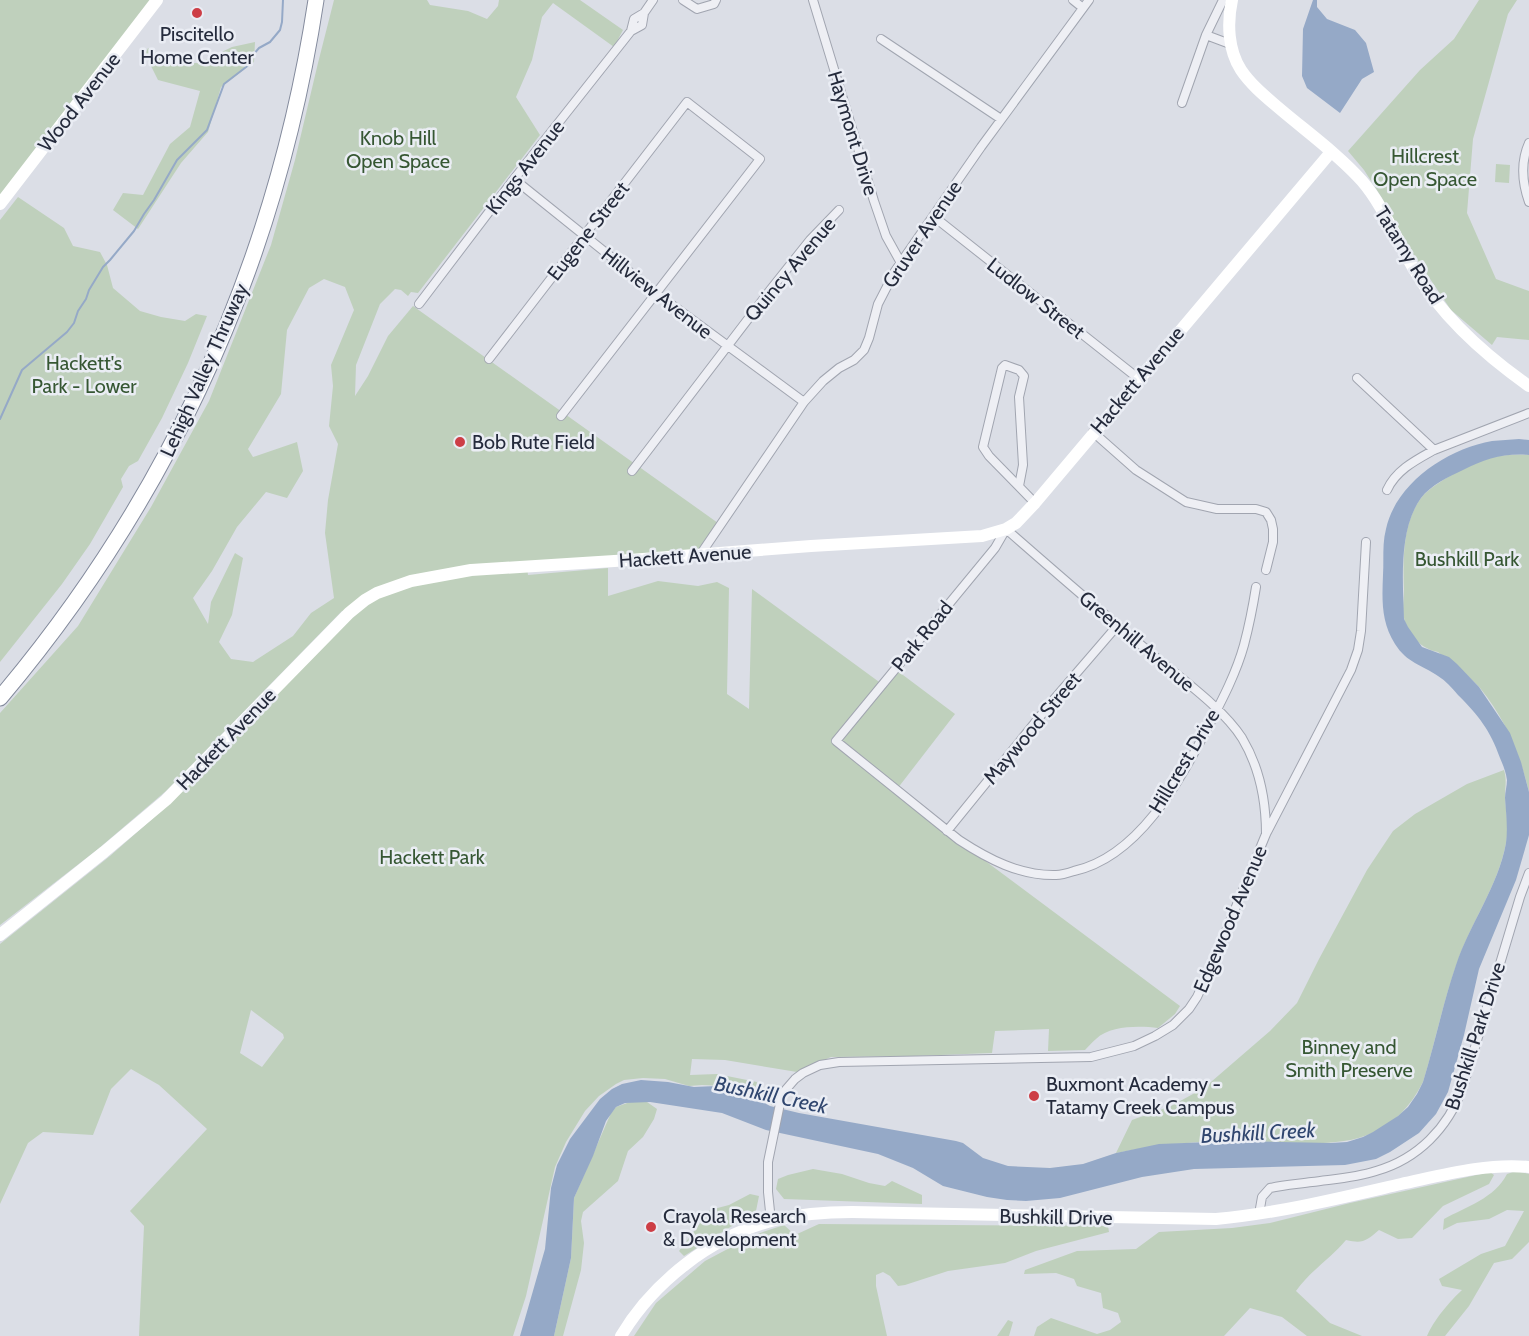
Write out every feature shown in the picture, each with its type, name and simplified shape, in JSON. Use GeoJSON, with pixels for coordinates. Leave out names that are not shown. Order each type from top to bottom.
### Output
{"type":"FeatureCollection","features":[{"type":"Feature","properties":{"kind":"highway","name":"Lehigh Valley Thruway"},"geometry":{"type":"LineString","coordinates":[[0,684],[74,590],[114,529],[163,446],[200,369],[237,279],[273,168],[292,86],[307,0]]}},
{"type":"Feature","properties":{"kind":"highway","name":"Lehigh Valley Thruway"},"geometry":{"type":"LineString","coordinates":[[0,698],[43,646],[132,517],[163,462],[209,370],[248,273],[269,212],[302,79],[316,0]]}},
{"type":"Feature","properties":{"kind":"main road","name":"Wood Avenue"},"geometry":{"type":"LineString","coordinates":[[0,204],[157,0]]}},
{"type":"Feature","properties":{"kind":"main road","name":"Tatamy Road"},"geometry":{"type":"LineString","coordinates":[[1232,0],[1229,13],[1230,44],[1242,72],[1260,92],[1331,152],[1366,186],[1413,269],[1441,308],[1478,346],[1529,386]]}},
{"type":"Feature","properties":{"kind":"main road","name":"Hackett Avenue"},"geometry":{"type":"LineString","coordinates":[[0,935],[166,800],[349,613],[377,593],[411,581],[471,570],[982,536],[1006,530],[1035,503],[1331,152]]}},
{"type":"Feature","properties":{"kind":"main road","name":"Bushkill Drive"},"geometry":{"type":"LineString","coordinates":[[621,1336],[657,1289],[699,1255],[727,1239],[771,1221],[807,1214],[837,1212],[1216,1219],[1259,1214],[1466,1170],[1509,1166],[1529,1167]]}},
{"type":"Feature","properties":{"kind":"street","name":"Kings Avenue"},"geometry":{"type":"LineString","coordinates":[[419,304],[631,31],[634,19],[644,13],[653,0]]}},
{"type":"Feature","properties":{"kind":"street"},"geometry":{"type":"LineString","coordinates":[[683,0],[697,9],[714,4],[717,0]]}},
{"type":"Feature","properties":{"kind":"street","name":"Haymont Drive"},"geometry":{"type":"LineString","coordinates":[[813,0],[877,210],[886,236],[901,263]]}},
{"type":"Feature","properties":{"kind":"street"},"geometry":{"type":"LineString","coordinates":[[1073,0],[1083,8]]}},
{"type":"Feature","properties":{"kind":"street","name":"Gruver Avenue"},"geometry":{"type":"LineString","coordinates":[[700,555],[804,402],[823,381],[854,360],[864,350],[881,295],[901,263],[1001,119],[1089,0]]}},
{"type":"Feature","properties":{"kind":"street"},"geometry":{"type":"LineString","coordinates":[[1182,103],[1206,35],[1223,0]]}},
{"type":"Feature","properties":{"kind":"street"},"geometry":{"type":"LineString","coordinates":[[1206,35],[1230,44]]}},
{"type":"Feature","properties":{"kind":"street"},"geometry":{"type":"LineString","coordinates":[[881,39],[1001,119]]}},
{"type":"Feature","properties":{"kind":"street","name":"Eugene Street"},"geometry":{"type":"LineString","coordinates":[[489,359],[687,102],[760,159],[656,293]]}},
{"type":"Feature","properties":{"kind":"street"},"geometry":{"type":"LineString","coordinates":[[1529,143],[1524,156],[1522,172],[1529,202]]}},
{"type":"Feature","properties":{"kind":"street","name":"Hillview Avenue"},"geometry":{"type":"LineString","coordinates":[[514,179],[656,293],[804,402]]}},
{"type":"Feature","properties":{"kind":"street","name":"Quincy Avenue"},"geometry":{"type":"LineString","coordinates":[[632,471],[810,240],[839,210]]}},
{"type":"Feature","properties":{"kind":"street","name":"Ludlow Street"},"geometry":{"type":"LineString","coordinates":[[933,216],[1139,379]]}},
{"type":"Feature","properties":{"kind":"street"},"geometry":{"type":"LineString","coordinates":[[561,416],[656,293]]}},
{"type":"Feature","properties":{"kind":"street"},"geometry":{"type":"LineString","coordinates":[[1019,486],[1023,465],[1019,397],[1024,376],[1020,370],[1005,365],[1002,368],[983,447],[989,456],[1035,503]]}},
{"type":"Feature","properties":{"kind":"street"},"geometry":{"type":"LineString","coordinates":[[1357,378],[1434,450]]}},
{"type":"Feature","properties":{"kind":"street"},"geometry":{"type":"LineString","coordinates":[[1387,490],[1390,483],[1406,466],[1434,450],[1529,412]]}},
{"type":"Feature","properties":{"kind":"street"},"geometry":{"type":"LineString","coordinates":[[1093,432],[1136,470],[1186,502],[1201,507],[1257,509],[1266,512],[1273,529],[1273,542],[1266,570]]}},
{"type":"Feature","properties":{"kind":"street","name":"Greenhill Avenue"},"geometry":{"type":"LineString","coordinates":[[1006,530],[1233,725],[1243,739],[1255,766],[1265,799],[1266,834]]}},
{"type":"Feature","properties":{"kind":"street","name":"Park Road"},"geometry":{"type":"LineString","coordinates":[[836,741],[995,548],[1006,530]]}},
{"type":"Feature","properties":{"kind":"street","name":"Edgewood Avenue"},"geometry":{"type":"LineString","coordinates":[[771,1221],[767,1180],[768,1162],[783,1094],[803,1073],[829,1062],[1091,1057],[1134,1046],[1155,1036],[1185,1014],[1197,997],[1212,965],[1266,834],[1351,670],[1358,650],[1366,542]]}},
{"type":"Feature","properties":{"kind":"street","name":"Hillcrest Drive"},"geometry":{"type":"LineString","coordinates":[[836,741],[947,831],[977,852],[1010,868],[1035,874],[1058,875],[1090,868],[1113,854],[1134,837],[1170,792],[1197,748],[1217,709],[1244,646],[1256,587]]}},
{"type":"Feature","properties":{"kind":"street","name":"Maywood Street"},"geometry":{"type":"LineString","coordinates":[[947,831],[1033,724],[1117,626]]}},
{"type":"Feature","properties":{"kind":"street","name":"Bushkill Park Drive"},"geometry":{"type":"LineString","coordinates":[[1259,1214],[1262,1197],[1270,1188],[1364,1174],[1385,1168],[1411,1155],[1440,1128],[1454,1109],[1462,1087],[1529,873]]}},
{"type":"Feature","properties":{"kind":"green space"},"geometry":{"type":"Polygon","coordinates":[[[0,0],[151,0],[0,197],[0,0]]]}},
{"type":"Feature","properties":{"kind":"green space"},"geometry":{"type":"Polygon","coordinates":[[[334,0],[427,0],[430,5],[468,11],[487,19],[498,6],[499,0],[580,0],[623,30],[614,47],[553,3],[542,17],[532,60],[516,97],[540,135],[418,293],[411,292],[408,296],[401,290],[395,289],[380,304],[356,365],[355,396],[388,336],[413,306],[718,523],[700,555],[527,567],[528,575],[608,568],[608,596],[658,581],[698,586],[717,582],[729,588],[727,694],[749,709],[752,589],[886,687],[899,672],[955,714],[894,793],[1180,1006],[1175,1014],[1158,1028],[1134,1027],[1109,1031],[1102,1034],[1085,1050],[1048,1051],[1049,1029],[995,1031],[992,1053],[831,1057],[797,1072],[725,1060],[692,1059],[690,1075],[717,1074],[757,1082],[756,1089],[774,1093],[772,1105],[725,1086],[689,1086],[665,1079],[624,1080],[599,1096],[585,1111],[566,1142],[555,1167],[526,1296],[513,1336],[139,1336],[144,1226],[130,1211],[207,1129],[159,1085],[131,1069],[111,1089],[93,1135],[43,1132],[28,1143],[0,1204],[0,944],[110,856],[152,819],[348,613],[342,611],[166,791],[98,849],[0,925],[0,713],[78,626],[151,507],[209,401],[271,245],[295,160],[334,0]],[[324,279],[309,288],[287,330],[281,394],[248,449],[253,457],[297,442],[303,471],[287,498],[266,492],[237,527],[212,571],[193,598],[208,624],[211,602],[235,553],[243,558],[232,615],[219,642],[231,659],[253,662],[293,636],[311,613],[334,598],[325,533],[328,500],[338,444],[329,426],[333,386],[331,365],[354,310],[345,287],[324,279]],[[251,1010],[240,1053],[262,1067],[284,1038],[283,1034],[251,1010]]]}},
{"type":"Feature","properties":{"kind":"green space","name":"Hillcrest Open Space"},"geometry":{"type":"Polygon","coordinates":[[[1479,0],[1517,0],[1508,14],[1473,139],[1467,213],[1496,279],[1529,291],[1529,340],[1497,337],[1492,345],[1451,310],[1410,249],[1364,170],[1348,151],[1420,70],[1454,39],[1479,0]]]}},
{"type":"Feature","properties":{"kind":"green space"},"geometry":{"type":"Polygon","coordinates":[[[255,42],[254,62],[221,87],[208,132],[181,163],[138,229],[113,210],[123,193],[143,195],[170,144],[190,127],[200,91],[158,80],[145,54],[148,48],[173,63],[199,63],[232,47],[255,42]]]}},
{"type":"Feature","properties":{"kind":"green space"},"geometry":{"type":"Polygon","coordinates":[[[1496,164],[1510,165],[1509,183],[1495,182],[1496,164]]]}},
{"type":"Feature","properties":{"kind":"green space","name":"Hackett's Park - Lower"},"geometry":{"type":"Polygon","coordinates":[[[18,197],[64,228],[73,246],[100,252],[107,265],[113,288],[140,311],[185,321],[196,314],[207,316],[162,418],[138,461],[129,466],[121,479],[123,487],[90,544],[62,584],[0,662],[0,220],[18,197]]]}},
{"type":"Feature","properties":{"kind":"green space","name":"Bushkill Park"},"geometry":{"type":"Polygon","coordinates":[[[1529,455],[1529,792],[1511,737],[1489,700],[1476,683],[1460,669],[1438,652],[1426,648],[1416,640],[1408,630],[1403,608],[1405,543],[1410,519],[1421,498],[1444,479],[1484,459],[1497,456],[1529,455]]]}},
{"type":"Feature","properties":{"kind":"green space","name":"Binney and Smith Preserve"},"geometry":{"type":"Polygon","coordinates":[[[1504,770],[1507,832],[1502,859],[1491,889],[1457,963],[1423,1082],[1406,1108],[1387,1125],[1365,1136],[1341,1142],[1205,1142],[1116,1153],[1132,1120],[1171,1106],[1204,1088],[1270,1031],[1297,1003],[1367,870],[1393,831],[1415,814],[1467,784],[1504,770]]]}},
{"type":"Feature","properties":{"kind":"green space"},"geometry":{"type":"Polygon","coordinates":[[[630,1102],[647,1102],[657,1109],[654,1119],[643,1137],[628,1151],[618,1181],[583,1212],[581,1221],[584,1243],[581,1270],[563,1336],[554,1336],[571,1258],[574,1198],[611,1113],[616,1107],[630,1102]]]}},
{"type":"Feature","properties":{"kind":"green space"},"geometry":{"type":"Polygon","coordinates":[[[813,1169],[885,1186],[892,1181],[922,1195],[922,1204],[784,1199],[776,1189],[778,1179],[813,1169]]]}},
{"type":"Feature","properties":{"kind":"green space"},"geometry":{"type":"Polygon","coordinates":[[[1516,1171],[1529,1174],[1529,1242],[1512,1259],[1494,1263],[1469,1306],[1445,1336],[1427,1336],[1442,1312],[1462,1290],[1442,1286],[1439,1279],[1481,1254],[1505,1246],[1524,1211],[1507,1210],[1489,1219],[1457,1223],[1443,1230],[1444,1219],[1488,1196],[1507,1174],[1516,1171]]]}},
{"type":"Feature","properties":{"kind":"green space"},"geometry":{"type":"Polygon","coordinates":[[[1490,1172],[1494,1175],[1489,1184],[1443,1206],[1412,1238],[1398,1239],[1379,1230],[1364,1241],[1346,1240],[1307,1277],[1296,1291],[1330,1323],[1362,1336],[1307,1336],[1282,1317],[1250,1308],[1224,1336],[1034,1336],[1037,1327],[1051,1318],[1097,1334],[1110,1330],[1121,1322],[1118,1313],[1103,1308],[1101,1293],[1077,1286],[1074,1279],[1056,1273],[1024,1274],[1025,1270],[1077,1251],[1136,1249],[1159,1232],[1232,1228],[1270,1223],[1490,1172]]]}},
{"type":"Feature","properties":{"kind":"green space"},"geometry":{"type":"Polygon","coordinates":[[[750,1194],[759,1196],[756,1211],[684,1256],[679,1251],[710,1210],[729,1205],[750,1194]]]}},
{"type":"Feature","properties":{"kind":"green space"},"geometry":{"type":"Polygon","coordinates":[[[819,1224],[1108,1226],[1109,1232],[1036,1251],[1005,1263],[948,1271],[905,1285],[898,1286],[890,1276],[883,1272],[876,1275],[876,1286],[887,1336],[634,1336],[656,1303],[705,1261],[754,1235],[784,1225],[795,1235],[819,1224]]]}},
{"type":"Feature","properties":{"kind":"green space"},"geometry":{"type":"Polygon","coordinates":[[[1008,1320],[1013,1322],[1009,1336],[997,1336],[1008,1320]]]}},
{"type":"Feature","properties":{"kind":"water"},"geometry":{"type":"Polygon","coordinates":[[[1313,0],[1317,0],[1317,7],[1327,19],[1355,30],[1366,43],[1374,72],[1362,79],[1340,113],[1307,88],[1302,76],[1303,29],[1313,0]]]}},
{"type":"Feature","properties":{"kind":"water"},"geometry":{"type":"Polygon","coordinates":[[[1519,439],[1529,440],[1529,455],[1511,455],[1487,460],[1471,466],[1430,489],[1421,498],[1414,511],[1405,541],[1404,619],[1422,647],[1449,657],[1479,687],[1510,733],[1529,792],[1529,835],[1516,880],[1479,969],[1448,1092],[1436,1114],[1419,1133],[1376,1159],[1345,1165],[1194,1169],[1142,1177],[1060,1198],[1026,1201],[987,1197],[943,1186],[913,1168],[878,1154],[766,1130],[722,1113],[650,1102],[625,1103],[616,1107],[606,1121],[574,1198],[571,1258],[554,1336],[520,1336],[545,1249],[551,1188],[557,1165],[570,1139],[600,1099],[622,1084],[641,1080],[694,1087],[724,1087],[751,1096],[770,1106],[799,1113],[956,1141],[963,1143],[983,1158],[1008,1166],[1050,1168],[1083,1164],[1116,1153],[1159,1144],[1235,1141],[1347,1142],[1373,1132],[1398,1116],[1408,1107],[1423,1082],[1456,965],[1497,875],[1507,837],[1505,798],[1507,780],[1492,739],[1478,717],[1444,680],[1405,655],[1390,636],[1383,602],[1383,552],[1386,529],[1400,497],[1412,483],[1441,460],[1475,445],[1519,439]]]}},
{"type":"Feature","properties":{"kind":"waterway"},"geometry":{"type":"LineString","coordinates":[[0,419],[22,370],[67,332],[74,323],[78,311],[103,267],[134,231],[177,160],[207,130],[224,84],[250,64],[259,48],[270,42],[280,30],[283,0]]}},
{"type":"Feature","properties":{"kind":"place","name":"Piscitello Home Center"},"geometry":{"type":"Point","coordinates":[197,13]}},
{"type":"Feature","properties":{"kind":"place","name":"Bob Rute Field"},"geometry":{"type":"Point","coordinates":[460,442]}},
{"type":"Feature","properties":{"kind":"place","name":"Buxmont Academy - Tatamy Creek Campus"},"geometry":{"type":"Point","coordinates":[1034,1096]}},
{"type":"Feature","properties":{"kind":"place","name":"Crayola Research & Development"},"geometry":{"type":"Point","coordinates":[651,1227]}},
{"type":"Feature","properties":{"kind":"park label","name":"Knob Hill Open Space"},"geometry":{"type":"Point","coordinates":[398,150]}},
{"type":"Feature","properties":{"kind":"park label","name":"Hackett Park"},"geometry":{"type":"Point","coordinates":[432,857]}},
{"type":"Feature","properties":{"kind":"water label","name":"Bushkill Creek"},"geometry":{"type":"Point","coordinates":[771,1095]}},
{"type":"Feature","properties":{"kind":"water label","name":"Bushkill Creek"},"geometry":{"type":"Point","coordinates":[1258,1133]}}]}
